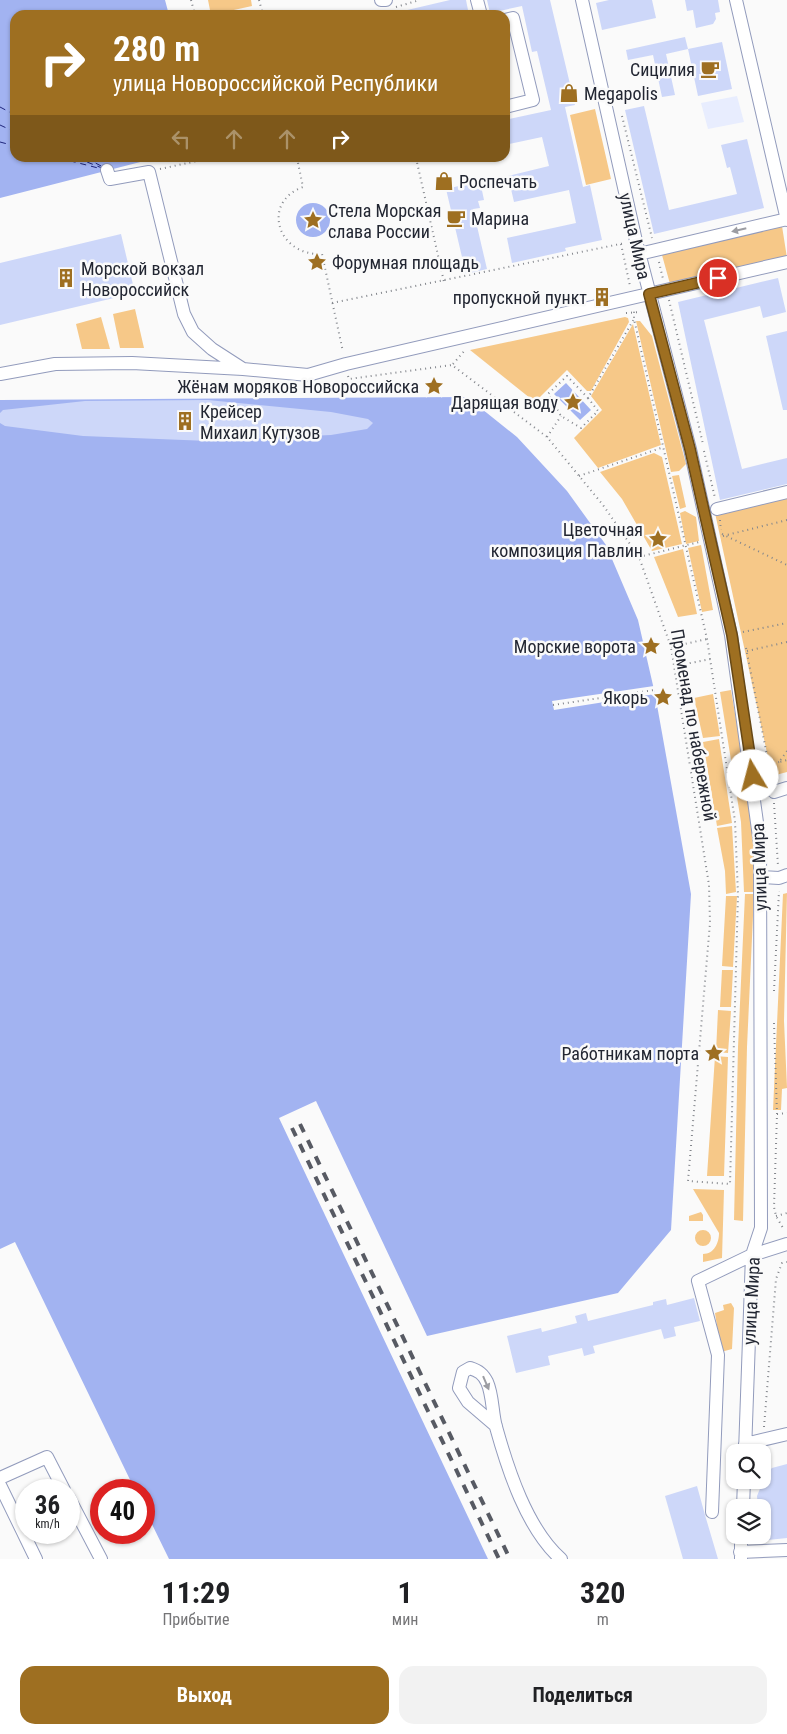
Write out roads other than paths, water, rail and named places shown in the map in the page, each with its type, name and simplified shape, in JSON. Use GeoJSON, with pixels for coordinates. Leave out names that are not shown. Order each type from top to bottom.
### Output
{"type":"FeatureCollection","features":[{"type":"Feature","properties":{"kind":"street","name":"улица Мира"},"geometry":{"type":"LineString","coordinates":[[582,0],[639,254],[690,449],[735,653],[755,791],[760,844],[761,1228],[752,1255],[745,1444]]}},
{"type":"Feature","properties":{"kind":"street"},"geometry":{"type":"LineString","coordinates":[[639,254],[787,219],[736,0]]}},
{"type":"Feature","properties":{"kind":"street"},"geometry":{"type":"LineString","coordinates":[[510,19],[513,18],[533,100],[510,105]]}},
{"type":"Feature","properties":{"kind":"street"},"geometry":{"type":"LineString","coordinates":[[107,170],[110,179],[149,172],[184,314],[193,332],[212,349],[243,369]]}},
{"type":"Feature","properties":{"kind":"street"},"geometry":{"type":"LineString","coordinates":[[0,374],[55,364],[132,363],[243,369],[308,375],[346,364],[787,262]]}},
{"type":"Feature","properties":{"kind":"street"},"geometry":{"type":"LineString","coordinates":[[718,509],[787,492]]}},
{"type":"Feature","properties":{"kind":"street"},"geometry":{"type":"LineString","coordinates":[[774,792],[787,788]]}},
{"type":"Feature","properties":{"kind":"street"},"geometry":{"type":"LineString","coordinates":[[760,877],[779,878],[787,876]]}},
{"type":"Feature","properties":{"kind":"street"},"geometry":{"type":"LineString","coordinates":[[712,1512],[718,1355],[698,1281],[752,1255],[787,1244]]}},
{"type":"Feature","properties":{"kind":"street"},"geometry":{"type":"LineString","coordinates":[[496,1426],[520,1498],[548,1548],[561,1559]]}},
{"type":"Feature","properties":{"kind":"street"},"geometry":{"type":"LineString","coordinates":[[754,1444],[787,1434]]}},
{"type":"Feature","properties":{"kind":"street"},"geometry":{"type":"LineString","coordinates":[[0,1478],[47,1457],[58,1479]]}},
{"type":"Feature","properties":{"kind":"street"},"geometry":{"type":"LineString","coordinates":[[0,1485],[36,1559]]}},
{"type":"Feature","properties":{"kind":"street"},"geometry":{"type":"LineString","coordinates":[[80,1519],[101,1559]]}},
{"type":"Feature","properties":{"kind":"street"},"geometry":{"type":"LineString","coordinates":[[741,1556],[787,1550]]}},
{"type":"Feature","properties":{"kind":"water"},"geometry":{"type":"Polygon","coordinates":[[[0,0],[165,0],[168,10],[10,10],[10,162],[140,162],[0,198],[0,0]]]}},
{"type":"Feature","properties":{"kind":"water"},"geometry":{"type":"Polygon","coordinates":[[[313,203],[325,208],[330,220],[325,232],[313,237],[301,232],[296,220],[301,208],[313,203]]]}},
{"type":"Feature","properties":{"kind":"water","name":"Дарящая воду"},"geometry":{"type":"Polygon","coordinates":[[[566,383],[591,410],[580,420],[554,394],[566,383]]]}},
{"type":"Feature","properties":{"kind":"water"},"geometry":{"type":"Polygon","coordinates":[[[467,397],[517,437],[567,491],[606,545],[638,620],[655,694],[691,894],[671,1230],[618,1293],[427,1336],[316,1101],[279,1118],[488,1559],[169,1559],[155,1530],[155,1479],[130,1479],[15,1242],[0,1249],[0,400],[467,397]]]}},
{"type":"Feature","properties":{"kind":"railway"},"geometry":{"type":"LineString","coordinates":[[300,1124],[510,1559]]}},
{"type":"Feature","properties":{"kind":"railway"},"geometry":{"type":"LineString","coordinates":[[292,1128],[499,1559]]}},
{"type":"Feature","properties":{"kind":"place","name":"Сицилия"},"geometry":{"type":"Point","coordinates":[710,69]}},
{"type":"Feature","properties":{"kind":"place","name":"Megapolis"},"geometry":{"type":"Point","coordinates":[569,93]}},
{"type":"Feature","properties":{"kind":"place","name":"Роспечать"},"geometry":{"type":"Point","coordinates":[444,181]}},
{"type":"Feature","properties":{"kind":"place","name":"Марина"},"geometry":{"type":"Point","coordinates":[456,218]}},
{"type":"Feature","properties":{"kind":"place","name":"Стела Морская слава России"},"geometry":{"type":"Point","coordinates":[313,220]}},
{"type":"Feature","properties":{"kind":"place","name":"Форумная площадь"},"geometry":{"type":"Point","coordinates":[317,262]}},
{"type":"Feature","properties":{"kind":"place","name":"Морской вокзал Новороссийск"},"geometry":{"type":"Point","coordinates":[66,278]}},
{"type":"Feature","properties":{"kind":"place","name":"пропускной пункт"},"geometry":{"type":"Point","coordinates":[602,297]}},
{"type":"Feature","properties":{"kind":"place","name":"Жёнам моряков Новороссийска"},"geometry":{"type":"Point","coordinates":[434,386]}},
{"type":"Feature","properties":{"kind":"place","name":"Дарящая воду"},"geometry":{"type":"Point","coordinates":[573,402]}},
{"type":"Feature","properties":{"kind":"place","name":"Крейсер Михаил Кутузов"},"geometry":{"type":"Point","coordinates":[185,421]}},
{"type":"Feature","properties":{"kind":"place","name":"Цветочная композиция Павлин"},"geometry":{"type":"Point","coordinates":[658,539]}},
{"type":"Feature","properties":{"kind":"place","name":"Морские ворота"},"geometry":{"type":"Point","coordinates":[651,646]}},
{"type":"Feature","properties":{"kind":"place","name":"Якорь"},"geometry":{"type":"Point","coordinates":[663,697]}},
{"type":"Feature","properties":{"kind":"place","name":"Работникам порта"},"geometry":{"type":"Point","coordinates":[714,1053]}}]}
